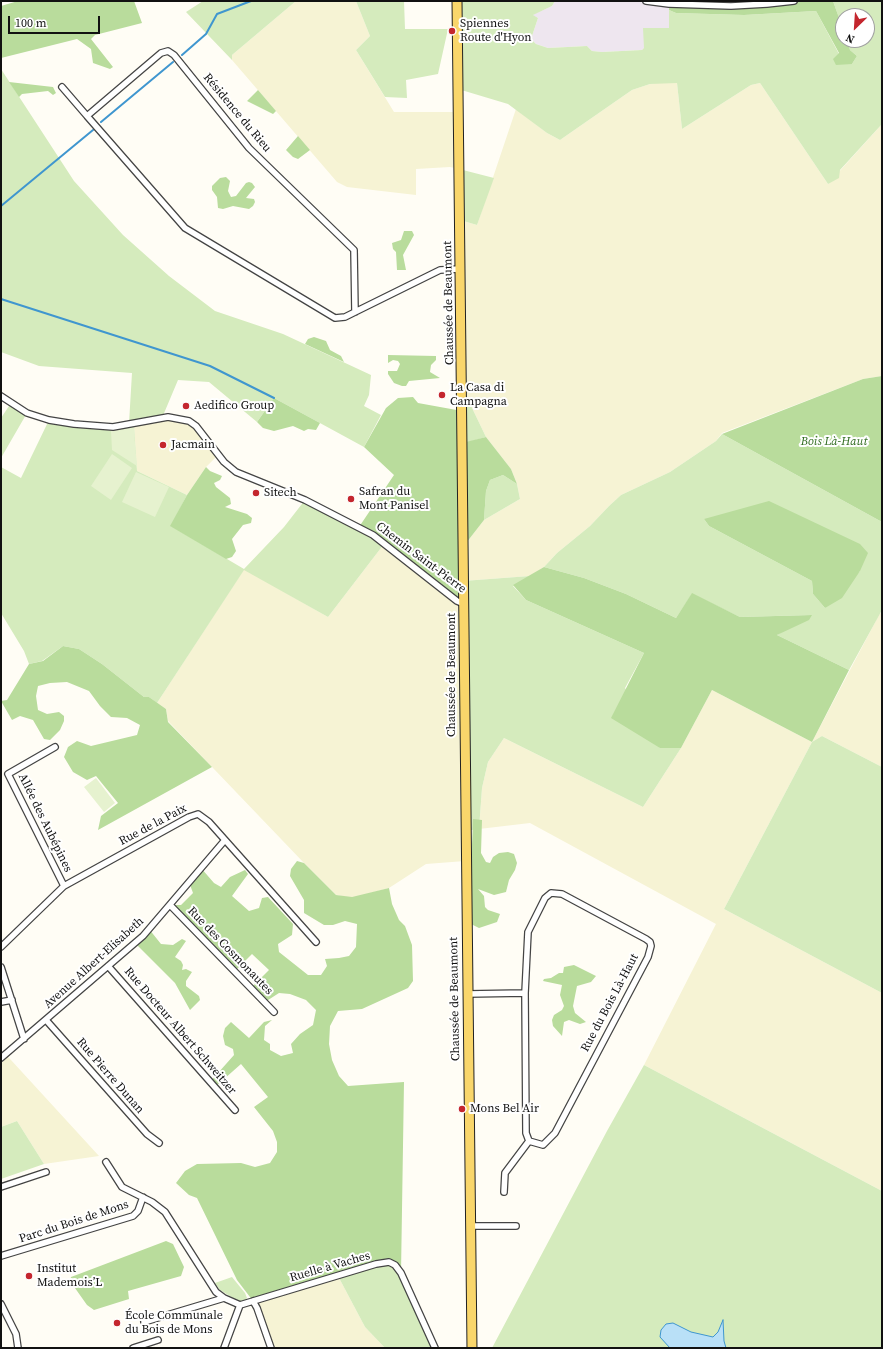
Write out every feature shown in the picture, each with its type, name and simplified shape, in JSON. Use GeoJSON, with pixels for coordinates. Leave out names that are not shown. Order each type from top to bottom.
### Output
{"type":"FeatureCollection","features":[{"type":"Feature","properties":{"kind":"main road","name":"Chaussée de Beaumont"},"geometry":{"type":"LineString","coordinates":[[457,1],[472,1348]]}},
{"type":"Feature","properties":{"kind":"street"},"geometry":{"type":"LineString","coordinates":[[646,1],[669,4],[731,6],[794,1]]}},
{"type":"Feature","properties":{"kind":"street","name":"Résidence du Rieu"},"geometry":{"type":"LineString","coordinates":[[87,116],[161,53],[168,51],[174,55],[249,148],[354,250],[355,312]]}},
{"type":"Feature","properties":{"kind":"street"},"geometry":{"type":"LineString","coordinates":[[62,88],[184,228],[329,315],[340,318],[440,270],[460,269]]}},
{"type":"Feature","properties":{"kind":"street","name":"Chemin Saint-Pierre"},"geometry":{"type":"LineString","coordinates":[[1,396],[27,413],[49,420],[74,424],[113,427],[168,417],[189,421],[196,426],[224,462],[236,472],[305,500],[373,535],[457,601],[464,604]]}},
{"type":"Feature","properties":{"kind":"street","name":"Allée des Aubépines"},"geometry":{"type":"LineString","coordinates":[[55,747],[8,774],[64,886]]}},
{"type":"Feature","properties":{"kind":"street","name":"Rue de la Paix"},"geometry":{"type":"LineString","coordinates":[[1,947],[64,886],[189,817],[198,814],[209,822],[316,942]]}},
{"type":"Feature","properties":{"kind":"street","name":"Avenue Albert-Elisabeth"},"geometry":{"type":"LineString","coordinates":[[1,1058],[143,936],[225,840]]}},
{"type":"Feature","properties":{"kind":"street","name":"Rue du Bois Là-Haut"},"geometry":{"type":"LineString","coordinates":[[555,892],[562,894],[650,942],[651,946],[648,957],[555,1133],[543,1145],[529,1141],[526,1133],[525,993],[528,932],[545,898],[549,894],[555,892]]}},
{"type":"Feature","properties":{"kind":"street","name":"Rue des Cosmonautes"},"geometry":{"type":"LineString","coordinates":[[170,905],[274,1012]]}},
{"type":"Feature","properties":{"kind":"street"},"geometry":{"type":"LineString","coordinates":[[1,966],[24,1039]]}},
{"type":"Feature","properties":{"kind":"street","name":"Rue Docteur Albert Schweitzer"},"geometry":{"type":"LineString","coordinates":[[108,966],[235,1110]]}},
{"type":"Feature","properties":{"kind":"street"},"geometry":{"type":"LineString","coordinates":[[467,994],[525,993]]}},
{"type":"Feature","properties":{"kind":"street"},"geometry":{"type":"LineString","coordinates":[[1,1002],[12,1000]]}},
{"type":"Feature","properties":{"kind":"street","name":"Rue Pierre Dunan"},"geometry":{"type":"LineString","coordinates":[[46,1020],[147,1134],[159,1143]]}},
{"type":"Feature","properties":{"kind":"street"},"geometry":{"type":"LineString","coordinates":[[504,1192],[505,1173],[529,1141]]}},
{"type":"Feature","properties":{"kind":"street","name":"Parc du Bois de Mons"},"geometry":{"type":"LineString","coordinates":[[106,1162],[122,1187],[143,1197],[165,1212],[216,1292],[224,1298],[240,1304]]}},
{"type":"Feature","properties":{"kind":"street"},"geometry":{"type":"LineString","coordinates":[[1,1187],[46,1172]]}},
{"type":"Feature","properties":{"kind":"street","name":"Parc du Bois de Mons"},"geometry":{"type":"LineString","coordinates":[[1,1256],[133,1216],[138,1211],[143,1197]]}},
{"type":"Feature","properties":{"kind":"street"},"geometry":{"type":"LineString","coordinates":[[470,1226],[516,1226]]}},
{"type":"Feature","properties":{"kind":"street","name":"Ruelle à Vaches"},"geometry":{"type":"LineString","coordinates":[[253,1301],[376,1264],[389,1262],[395,1265],[400,1273],[435,1348]]}},
{"type":"Feature","properties":{"kind":"street"},"geometry":{"type":"LineString","coordinates":[[144,1322],[224,1298]]}},
{"type":"Feature","properties":{"kind":"street"},"geometry":{"type":"LineString","coordinates":[[224,1348],[240,1304],[253,1301],[257,1308],[270,1348]]}},
{"type":"Feature","properties":{"kind":"street"},"geometry":{"type":"LineString","coordinates":[[1,1304],[16,1334],[18,1348]]}},
{"type":"Feature","properties":{"kind":"street"},"geometry":{"type":"LineString","coordinates":[[133,1348],[158,1340]]}},
{"type":"Feature","properties":{"kind":"shaded area"},"geometry":{"type":"Polygon","coordinates":[[[296,1],[356,1],[370,36],[356,50],[394,112],[459,112],[459,169],[450,167],[416,169],[416,195],[347,187],[337,182],[232,60],[232,55],[296,1]]]}},
{"type":"Feature","properties":{"kind":"shaded area"},"geometry":{"type":"Polygon","coordinates":[[[555,1],[646,1],[669,4],[669,29],[642,50],[602,52],[592,51],[587,46],[548,48],[536,44],[531,39],[538,18],[532,15],[552,6],[555,1]]]}},
{"type":"Feature","properties":{"kind":"shaded area"},"geometry":{"type":"Polygon","coordinates":[[[662,82],[677,83],[682,129],[751,85],[760,83],[828,184],[882,124],[882,376],[863,379],[722,433],[716,441],[670,472],[621,495],[590,526],[557,553],[544,567],[530,576],[463,581],[463,547],[484,520],[520,499],[517,484],[511,469],[486,437],[461,385],[460,220],[477,225],[516,109],[547,133],[560,140],[632,90],[662,82]]]}},
{"type":"Feature","properties":{"kind":"shaded area"},"geometry":{"type":"Polygon","coordinates":[[[168,417],[189,421],[218,455],[206,467],[187,495],[137,471],[134,426],[168,417]]]}},
{"type":"Feature","properties":{"kind":"shaded area"},"geometry":{"type":"Polygon","coordinates":[[[384,544],[464,604],[465,861],[426,864],[389,888],[352,898],[336,895],[304,863],[168,721],[166,709],[157,703],[244,569],[328,617],[384,544]]]}},
{"type":"Feature","properties":{"kind":"shaded area"},"geometry":{"type":"Polygon","coordinates":[[[880,613],[882,614],[882,767],[822,736],[812,742],[880,613]]]}},
{"type":"Feature","properties":{"kind":"shaded area"},"geometry":{"type":"Polygon","coordinates":[[[712,690],[812,742],[724,909],[882,993],[882,1191],[644,1065],[716,924],[530,823],[479,829],[482,788],[488,762],[504,738],[643,807],[681,748],[712,690]]]}},
{"type":"Feature","properties":{"kind":"shaded area"},"geometry":{"type":"Polygon","coordinates":[[[6,1055],[99,1156],[44,1164],[17,1121],[1,1127],[1,1058],[6,1055]]]}},
{"type":"Feature","properties":{"kind":"shaded area"},"geometry":{"type":"Polygon","coordinates":[[[338,1276],[365,1327],[385,1348],[271,1348],[253,1301],[338,1276]]]}},
{"type":"Feature","properties":{"kind":"green space"},"geometry":{"type":"Polygon","coordinates":[[[18,1],[134,1],[142,23],[95,35],[91,39],[113,67],[110,69],[93,63],[91,49],[77,39],[1,58],[1,6],[18,1]]]}},
{"type":"Feature","properties":{"kind":"green space"},"geometry":{"type":"Polygon","coordinates":[[[203,1],[296,1],[232,55],[232,60],[186,12],[203,1]]]}},
{"type":"Feature","properties":{"kind":"green space"},"geometry":{"type":"Polygon","coordinates":[[[356,1],[404,1],[405,29],[448,29],[438,74],[406,80],[407,98],[385,97],[356,50],[370,36],[356,1]]]}},
{"type":"Feature","properties":{"kind":"green space"},"geometry":{"type":"Polygon","coordinates":[[[457,1],[555,1],[552,6],[533,15],[538,18],[531,39],[536,44],[548,48],[587,46],[592,51],[602,52],[642,50],[644,48],[643,28],[669,28],[669,10],[676,13],[744,15],[816,11],[839,54],[852,64],[857,56],[849,48],[875,48],[875,8],[836,8],[833,1],[882,1],[882,124],[840,170],[839,178],[828,184],[760,83],[751,85],[682,129],[677,83],[650,84],[632,90],[560,140],[547,133],[508,104],[458,89],[457,1]]]}},
{"type":"Feature","properties":{"kind":"green space"},"geometry":{"type":"Polygon","coordinates":[[[646,1],[833,1],[836,8],[835,46],[816,11],[744,15],[676,13],[669,10],[669,4],[646,1]]]}},
{"type":"Feature","properties":{"kind":"green space"},"geometry":{"type":"Polygon","coordinates":[[[836,48],[849,48],[857,56],[852,64],[836,65],[833,59],[839,53],[836,48]]]}},
{"type":"Feature","properties":{"kind":"green space"},"geometry":{"type":"Polygon","coordinates":[[[1,69],[74,181],[123,235],[169,276],[215,311],[283,334],[371,375],[369,395],[364,406],[381,415],[364,447],[274,398],[257,422],[209,382],[178,380],[162,418],[134,426],[137,471],[187,495],[171,526],[244,569],[284,527],[305,500],[384,544],[328,617],[244,570],[157,703],[149,697],[144,697],[102,664],[79,649],[63,646],[42,661],[29,664],[24,651],[1,613],[1,467],[21,478],[49,420],[96,427],[129,423],[132,373],[39,366],[1,352],[1,69]]]}},
{"type":"Feature","properties":{"kind":"green space"},"geometry":{"type":"Polygon","coordinates":[[[9,82],[53,87],[56,93],[53,95],[48,91],[22,94],[19,97],[9,82]]]}},
{"type":"Feature","properties":{"kind":"green space"},"geometry":{"type":"Polygon","coordinates":[[[258,90],[276,111],[273,114],[247,101],[258,90]]]}},
{"type":"Feature","properties":{"kind":"green space"},"geometry":{"type":"Polygon","coordinates":[[[298,136],[310,150],[298,159],[293,157],[286,150],[298,136]]]}},
{"type":"Feature","properties":{"kind":"green space"},"geometry":{"type":"Polygon","coordinates":[[[459,169],[494,178],[477,225],[460,220],[459,169]]]}},
{"type":"Feature","properties":{"kind":"green space"},"geometry":{"type":"Polygon","coordinates":[[[226,177],[230,181],[228,191],[231,197],[236,196],[246,183],[252,183],[255,187],[246,198],[254,199],[255,202],[253,206],[249,209],[233,206],[223,209],[218,208],[217,197],[212,190],[212,186],[220,178],[226,177]]]}},
{"type":"Feature","properties":{"kind":"green space"},"geometry":{"type":"Polygon","coordinates":[[[404,231],[412,231],[414,235],[403,255],[406,270],[397,270],[396,252],[393,249],[392,243],[401,240],[404,231]]]}},
{"type":"Feature","properties":{"kind":"green space"},"geometry":{"type":"Polygon","coordinates":[[[314,337],[326,341],[330,350],[341,356],[344,362],[305,344],[308,339],[314,337]]]}},
{"type":"Feature","properties":{"kind":"green space"},"geometry":{"type":"Polygon","coordinates":[[[388,355],[436,356],[436,360],[431,365],[430,372],[440,378],[409,381],[406,386],[394,383],[388,374],[388,371],[397,371],[400,364],[398,361],[393,360],[388,363],[388,355]]]}},
{"type":"Feature","properties":{"kind":"green space","name":"Bois Là-Haut"},"geometry":{"type":"Polygon","coordinates":[[[882,376],[882,522],[722,434],[863,379],[882,376]]]}},
{"type":"Feature","properties":{"kind":"green space"},"geometry":{"type":"Polygon","coordinates":[[[461,385],[486,437],[462,444],[461,385]]]}},
{"type":"Feature","properties":{"kind":"green space"},"geometry":{"type":"Polygon","coordinates":[[[413,397],[418,403],[462,411],[462,443],[486,437],[511,469],[517,484],[503,475],[490,480],[486,491],[484,520],[463,547],[464,604],[359,527],[394,475],[364,447],[386,408],[398,398],[413,397]]]}},
{"type":"Feature","properties":{"kind":"green space"},"geometry":{"type":"Polygon","coordinates":[[[274,398],[320,423],[316,430],[308,429],[304,431],[293,426],[274,431],[263,428],[257,422],[274,398]]]}},
{"type":"Feature","properties":{"kind":"green space"},"geometry":{"type":"Polygon","coordinates":[[[11,403],[27,413],[1,458],[1,418],[11,403]]]}},
{"type":"Feature","properties":{"kind":"green space"},"geometry":{"type":"Polygon","coordinates":[[[134,427],[137,466],[112,450],[111,431],[134,427]]]}},
{"type":"Feature","properties":{"kind":"green space"},"geometry":{"type":"Polygon","coordinates":[[[722,434],[882,522],[882,610],[849,670],[777,635],[811,615],[740,617],[692,594],[676,618],[626,594],[584,578],[544,567],[557,553],[590,526],[621,495],[670,472],[716,441],[722,434]],[[704,519],[709,526],[812,581],[813,594],[825,608],[860,571],[704,519]]]}},
{"type":"Feature","properties":{"kind":"green space"},"geometry":{"type":"Polygon","coordinates":[[[112,454],[132,468],[111,500],[91,486],[112,454]]]}},
{"type":"Feature","properties":{"kind":"green space"},"geometry":{"type":"Polygon","coordinates":[[[206,467],[210,471],[222,476],[220,480],[214,483],[216,487],[230,498],[231,504],[225,507],[247,514],[252,518],[251,523],[243,525],[232,539],[236,551],[232,557],[226,559],[170,526],[187,495],[206,467]]]}},
{"type":"Feature","properties":{"kind":"green space"},"geometry":{"type":"Polygon","coordinates":[[[136,472],[169,487],[155,517],[122,502],[136,472]]]}},
{"type":"Feature","properties":{"kind":"green space"},"geometry":{"type":"Polygon","coordinates":[[[503,475],[517,484],[520,499],[484,520],[486,491],[490,480],[503,475]]]}},
{"type":"Feature","properties":{"kind":"green space"},"geometry":{"type":"Polygon","coordinates":[[[769,501],[860,544],[868,553],[860,571],[842,598],[825,608],[813,594],[812,581],[709,526],[704,519],[769,501]]]}},
{"type":"Feature","properties":{"kind":"green space"},"geometry":{"type":"Polygon","coordinates":[[[544,567],[584,578],[626,594],[676,618],[692,593],[740,617],[812,615],[809,620],[777,635],[849,670],[812,742],[712,690],[681,748],[660,748],[611,718],[644,653],[526,600],[513,585],[544,567]]]}},
{"type":"Feature","properties":{"kind":"green space"},"geometry":{"type":"Polygon","coordinates":[[[530,576],[513,586],[526,600],[644,653],[625,688],[660,748],[681,748],[643,807],[504,738],[488,762],[482,788],[479,829],[465,831],[463,581],[530,576]]]}},
{"type":"Feature","properties":{"kind":"green space"},"geometry":{"type":"Polygon","coordinates":[[[63,646],[79,649],[102,664],[144,697],[149,697],[166,709],[168,722],[212,767],[98,830],[101,816],[118,803],[96,776],[87,780],[73,772],[64,757],[68,747],[77,741],[91,746],[137,735],[140,725],[127,718],[111,717],[100,706],[89,691],[67,682],[50,683],[38,686],[36,696],[38,710],[47,714],[59,712],[64,716],[64,721],[60,730],[50,740],[44,739],[33,720],[20,716],[12,720],[1,701],[7,700],[29,664],[43,661],[63,646]]]}},
{"type":"Feature","properties":{"kind":"green space"},"geometry":{"type":"Polygon","coordinates":[[[822,736],[882,767],[882,993],[724,909],[812,742],[822,736]]]}},
{"type":"Feature","properties":{"kind":"green space"},"geometry":{"type":"Polygon","coordinates":[[[96,778],[115,803],[104,812],[84,787],[96,778]]]}},
{"type":"Feature","properties":{"kind":"green space"},"geometry":{"type":"Polygon","coordinates":[[[473,819],[482,820],[481,853],[486,862],[490,863],[493,857],[499,853],[508,852],[514,854],[517,863],[509,880],[506,892],[494,895],[478,889],[484,896],[485,907],[488,910],[500,914],[497,922],[479,928],[469,923],[473,819]]]}},
{"type":"Feature","properties":{"kind":"green space"},"geometry":{"type":"Polygon","coordinates":[[[297,861],[304,863],[336,895],[352,897],[389,888],[392,904],[399,920],[405,926],[412,945],[413,981],[408,988],[362,1009],[338,1011],[330,1026],[329,1044],[332,1060],[339,1076],[348,1086],[404,1082],[401,1273],[389,1262],[253,1301],[237,1280],[197,1198],[189,1195],[176,1183],[185,1171],[197,1164],[241,1163],[255,1167],[270,1163],[277,1152],[277,1142],[273,1131],[254,1107],[268,1097],[241,1064],[215,1087],[210,1082],[234,1055],[233,1049],[225,1045],[223,1036],[225,1028],[231,1022],[249,1038],[264,1022],[272,1020],[265,1026],[264,1040],[270,1044],[270,1050],[281,1056],[293,1053],[291,1044],[300,1034],[313,1025],[316,1010],[306,1000],[290,994],[279,993],[265,1002],[251,988],[269,970],[252,954],[234,972],[170,905],[181,905],[193,893],[189,882],[201,868],[214,883],[221,887],[230,877],[245,870],[248,874],[232,896],[249,911],[259,908],[262,898],[268,897],[293,924],[292,935],[278,944],[279,952],[308,975],[321,975],[327,966],[325,959],[349,956],[356,947],[357,924],[345,921],[333,925],[324,925],[304,913],[304,900],[290,876],[291,869],[297,861]]]}},
{"type":"Feature","properties":{"kind":"green space"},"geometry":{"type":"Polygon","coordinates":[[[149,929],[161,944],[173,945],[182,939],[186,941],[175,957],[181,961],[183,965],[182,970],[186,969],[192,972],[186,981],[186,986],[199,996],[200,1000],[190,1010],[175,983],[135,943],[149,929]]]}},
{"type":"Feature","properties":{"kind":"green space"},"geometry":{"type":"Polygon","coordinates":[[[574,965],[596,976],[591,982],[577,986],[573,1006],[575,1013],[586,1022],[580,1024],[569,1020],[564,1022],[562,1036],[553,1026],[552,1020],[554,1015],[562,1010],[564,1006],[560,995],[562,985],[543,981],[544,979],[551,978],[559,973],[563,973],[564,967],[574,965]]]}},
{"type":"Feature","properties":{"kind":"green space"},"geometry":{"type":"Polygon","coordinates":[[[644,1065],[882,1191],[882,1348],[492,1348],[607,1131],[644,1065]]]}},
{"type":"Feature","properties":{"kind":"green space"},"geometry":{"type":"Polygon","coordinates":[[[17,1121],[44,1164],[1,1179],[1,1127],[17,1121]]]}},
{"type":"Feature","properties":{"kind":"green space"},"geometry":{"type":"Polygon","coordinates":[[[166,1241],[173,1244],[184,1267],[181,1276],[128,1291],[129,1299],[94,1310],[87,1305],[70,1281],[71,1277],[166,1241]]]}},
{"type":"Feature","properties":{"kind":"green space"},"geometry":{"type":"Polygon","coordinates":[[[383,1263],[395,1265],[435,1348],[385,1348],[365,1327],[338,1276],[383,1263]]]}},
{"type":"Feature","properties":{"kind":"green space"},"geometry":{"type":"Polygon","coordinates":[[[232,1277],[245,1293],[247,1298],[245,1301],[240,1302],[236,1300],[220,1290],[215,1283],[232,1277]]]}},
{"type":"Feature","properties":{"kind":"water"},"geometry":{"type":"Polygon","coordinates":[[[723,1320],[724,1341],[726,1348],[670,1348],[660,1337],[661,1330],[666,1324],[673,1323],[691,1332],[713,1337],[718,1332],[723,1320]]]}},
{"type":"Feature","properties":{"kind":"waterway"},"geometry":{"type":"LineString","coordinates":[[182,55],[206,34],[217,14],[251,1]]}},
{"type":"Feature","properties":{"kind":"waterway"},"geometry":{"type":"LineString","coordinates":[[101,122],[173,62]]}},
{"type":"Feature","properties":{"kind":"waterway"},"geometry":{"type":"LineString","coordinates":[[1,206],[93,130]]}},
{"type":"Feature","properties":{"kind":"waterway"},"geometry":{"type":"LineString","coordinates":[[1,299],[210,366],[274,398]]}},
{"type":"Feature","properties":{"kind":"place","name":"Spiennes Route d'Hyon"},"geometry":{"type":"Point","coordinates":[452,31]}},
{"type":"Feature","properties":{"kind":"place","name":"La Casa di Campagna"},"geometry":{"type":"Point","coordinates":[442,395]}},
{"type":"Feature","properties":{"kind":"place","name":"Aedifico Group"},"geometry":{"type":"Point","coordinates":[186,406]}},
{"type":"Feature","properties":{"kind":"place","name":"Jacmain"},"geometry":{"type":"Point","coordinates":[163,445]}},
{"type":"Feature","properties":{"kind":"place","name":"Sitech"},"geometry":{"type":"Point","coordinates":[256,493]}},
{"type":"Feature","properties":{"kind":"place","name":"Safran du Mont Panisel"},"geometry":{"type":"Point","coordinates":[351,499]}},
{"type":"Feature","properties":{"kind":"place","name":"Mons Bel Air"},"geometry":{"type":"Point","coordinates":[462,1109]}},
{"type":"Feature","properties":{"kind":"place","name":"Institut Mademois’L"},"geometry":{"type":"Point","coordinates":[29,1276]}},
{"type":"Feature","properties":{"kind":"place","name":"École Communale du Bois de Mons"},"geometry":{"type":"Point","coordinates":[117,1323]}}]}
